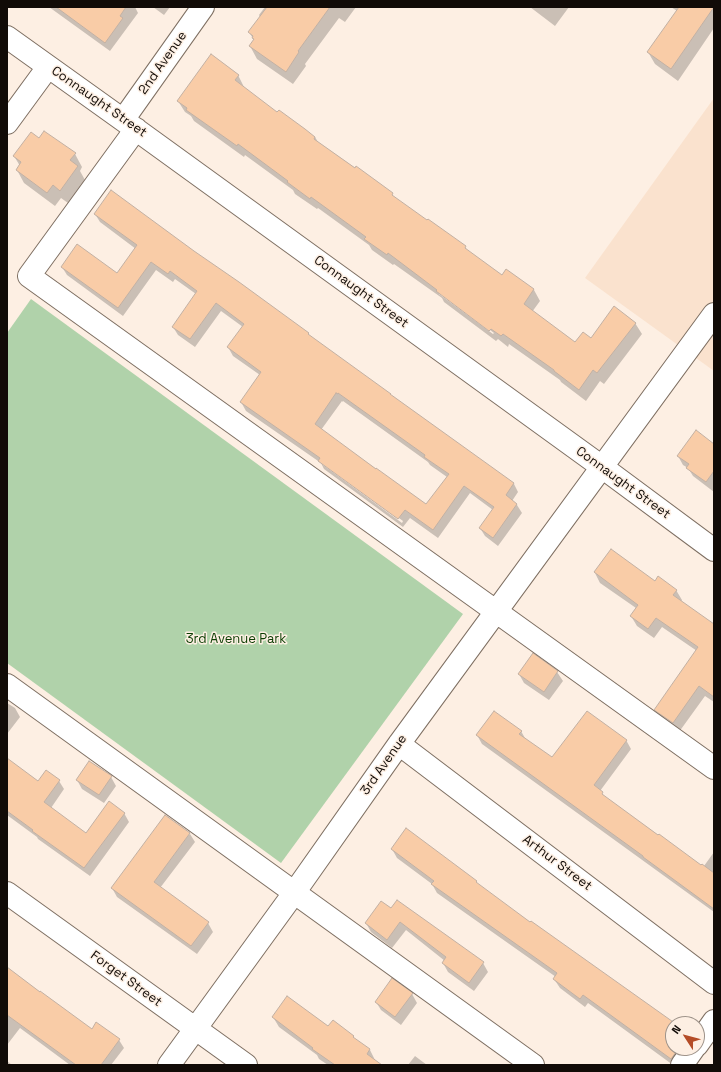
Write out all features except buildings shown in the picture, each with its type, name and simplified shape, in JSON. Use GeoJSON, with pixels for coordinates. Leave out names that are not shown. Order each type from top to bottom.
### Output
{"type":"FeatureCollection","features":[{"type":"Feature","properties":{"kind":"street","name":"2nd Avenue"},"geometry":{"type":"LineString","coordinates":[[203,7],[130,124],[29,276],[497,611]]}},
{"type":"Feature","properties":{"kind":"street","name":"Connaught Street"},"geometry":{"type":"LineString","coordinates":[[7,36],[602,467],[714,550]]}},
{"type":"Feature","properties":{"kind":"street"},"geometry":{"type":"LineString","coordinates":[[7,123],[48,67]]}},
{"type":"Feature","properties":{"kind":"street","name":"3rd Avenue"},"geometry":{"type":"LineString","coordinates":[[169,1065],[294,893],[399,744],[714,314]]}},
{"type":"Feature","properties":{"kind":"street"},"geometry":{"type":"LineString","coordinates":[[497,611],[714,768]]}},
{"type":"Feature","properties":{"kind":"street"},"geometry":{"type":"LineString","coordinates":[[7,685],[533,1065]]}},
{"type":"Feature","properties":{"kind":"street","name":"Arthur Street"},"geometry":{"type":"LineString","coordinates":[[399,744],[714,982]]}},
{"type":"Feature","properties":{"kind":"street","name":"Forget Street"},"geometry":{"type":"LineString","coordinates":[[7,892],[246,1065]]}},
{"type":"Feature","properties":{"kind":"street"},"geometry":{"type":"LineString","coordinates":[[705,1034],[714,1022]]}},
{"type":"Feature","properties":{"kind":"street"},"geometry":{"type":"LineString","coordinates":[[682,1065],[688,1056]]}},
{"type":"Feature","properties":{"kind":"shaded area"},"geometry":{"type":"Polygon","coordinates":[[[714,98],[714,371],[585,278],[714,98]]]}},
{"type":"Feature","properties":{"kind":"green space","name":"3rd Avenue Park"},"geometry":{"type":"Polygon","coordinates":[[[31,299],[463,614],[281,863],[7,663],[7,333],[31,299]]]}}]}
